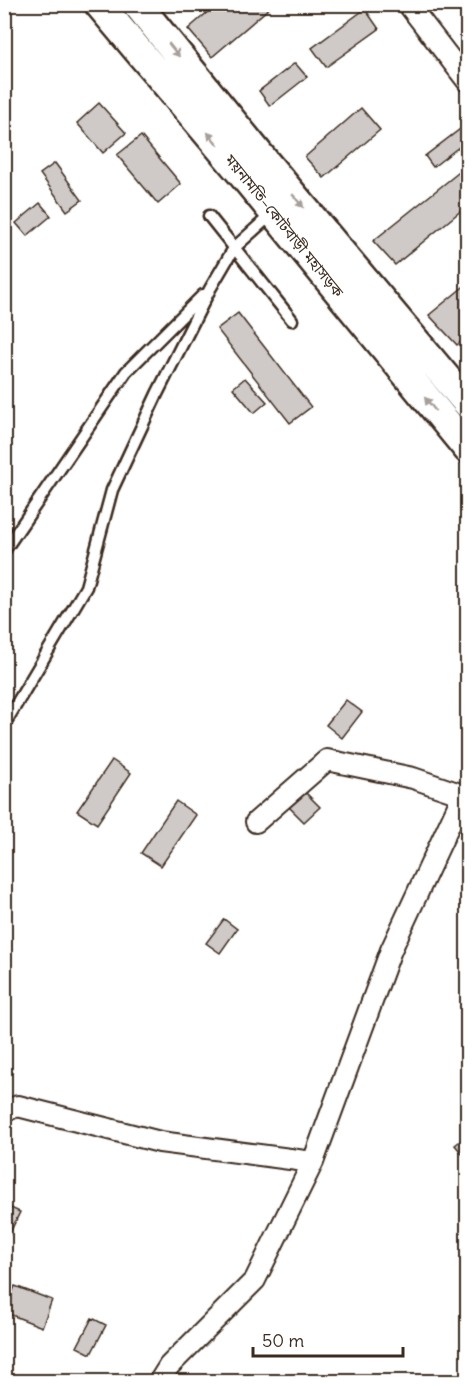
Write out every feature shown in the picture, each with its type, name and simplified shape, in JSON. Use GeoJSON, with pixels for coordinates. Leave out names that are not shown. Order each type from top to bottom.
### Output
{"type":"FeatureCollection","features":[{"type":"Feature","properties":{"kind":"main road","name":"ময়নামতি–কোটবাড়ী মহাসড়ক"},"geometry":{"type":"LineString","coordinates":[[99,4],[252,165],[468,404]]}},
{"type":"Feature","properties":{"kind":"main road","name":"ময়নামতি–কোটবাড়ী মহাসড়ক"},"geometry":{"type":"LineString","coordinates":[[137,4],[252,165],[274,213],[468,449]]}},
{"type":"Feature","properties":{"kind":"street"},"geometry":{"type":"LineString","coordinates":[[408,4],[468,82]]}},
{"type":"Feature","properties":{"kind":"street"},"geometry":{"type":"LineString","coordinates":[[159,1382],[168,1366],[255,1280],[313,1162],[391,950],[465,793],[413,778],[327,760],[256,822]]}},
{"type":"Feature","properties":{"kind":"street"},"geometry":{"type":"LineString","coordinates":[[4,1111],[18,1106],[160,1143],[313,1162]]}},
{"type":"Feature","properties":{"kind":"lane"},"geometry":{"type":"LineString","coordinates":[[4,725],[86,587],[112,490],[210,289],[234,248],[274,213]]}},
{"type":"Feature","properties":{"kind":"lane"},"geometry":{"type":"LineString","coordinates":[[208,216],[292,320]]}},
{"type":"Feature","properties":{"kind":"lane"},"geometry":{"type":"LineString","coordinates":[[4,551],[126,372],[210,289]]}},
{"type":"Feature","properties":{"kind":"building"},"geometry":{"type":"Polygon","coordinates":[[[217,4],[274,4],[212,57],[188,29],[217,4]]]}},
{"type":"Feature","properties":{"kind":"building"},"geometry":{"type":"Polygon","coordinates":[[[365,9],[379,29],[326,67],[312,48],[365,9]]]}},
{"type":"Feature","properties":{"kind":"building"},"geometry":{"type":"Polygon","coordinates":[[[295,63],[307,77],[270,106],[259,91],[295,63]]]}},
{"type":"Feature","properties":{"kind":"building"},"geometry":{"type":"Polygon","coordinates":[[[99,103],[126,133],[103,153],[77,123],[99,103]]]}},
{"type":"Feature","properties":{"kind":"building"},"geometry":{"type":"Polygon","coordinates":[[[361,108],[380,130],[324,178],[305,157],[361,108]]]}},
{"type":"Feature","properties":{"kind":"building"},"geometry":{"type":"Polygon","coordinates":[[[468,123],[468,140],[433,167],[425,156],[468,123]]]}},
{"type":"Feature","properties":{"kind":"building"},"geometry":{"type":"Polygon","coordinates":[[[141,136],[181,184],[158,204],[117,155],[141,136]]]}},
{"type":"Feature","properties":{"kind":"building"},"geometry":{"type":"Polygon","coordinates":[[[55,163],[82,200],[67,211],[40,174],[55,163]]]}},
{"type":"Feature","properties":{"kind":"building"},"geometry":{"type":"Polygon","coordinates":[[[468,165],[468,205],[395,265],[373,241],[468,165]]]}},
{"type":"Feature","properties":{"kind":"building"},"geometry":{"type":"Polygon","coordinates":[[[40,203],[51,216],[27,236],[16,223],[40,203]]]}},
{"type":"Feature","properties":{"kind":"building"},"geometry":{"type":"Polygon","coordinates":[[[468,283],[468,336],[457,345],[429,315],[468,283]]]}},
{"type":"Feature","properties":{"kind":"building"},"geometry":{"type":"Polygon","coordinates":[[[238,313],[311,407],[290,423],[217,329],[238,313]]]}},
{"type":"Feature","properties":{"kind":"building"},"geometry":{"type":"Polygon","coordinates":[[[245,378],[267,402],[254,413],[233,388],[245,378]]]}},
{"type":"Feature","properties":{"kind":"building"},"geometry":{"type":"Polygon","coordinates":[[[346,700],[362,712],[342,738],[326,725],[346,700]]]}},
{"type":"Feature","properties":{"kind":"building"},"geometry":{"type":"Polygon","coordinates":[[[112,760],[131,773],[97,824],[77,811],[112,760]]]}},
{"type":"Feature","properties":{"kind":"building"},"geometry":{"type":"Polygon","coordinates":[[[305,792],[320,807],[304,822],[289,807],[305,792]]]}},
{"type":"Feature","properties":{"kind":"building"},"geometry":{"type":"Polygon","coordinates":[[[176,801],[196,815],[161,866],[141,853],[176,801]]]}},
{"type":"Feature","properties":{"kind":"building"},"geometry":{"type":"Polygon","coordinates":[[[224,919],[237,929],[220,953],[206,943],[224,919]]]}},
{"type":"Feature","properties":{"kind":"building"},"geometry":{"type":"Polygon","coordinates":[[[468,1135],[468,1161],[455,1145],[468,1135]]]}},
{"type":"Feature","properties":{"kind":"building"},"geometry":{"type":"Polygon","coordinates":[[[4,1205],[20,1212],[4,1245],[4,1205]]]}},
{"type":"Feature","properties":{"kind":"building"},"geometry":{"type":"Polygon","coordinates":[[[15,1286],[52,1300],[42,1327],[4,1312],[15,1286]]]}},
{"type":"Feature","properties":{"kind":"building"},"geometry":{"type":"Polygon","coordinates":[[[92,1318],[106,1325],[91,1354],[77,1347],[92,1318]]]}}]}
